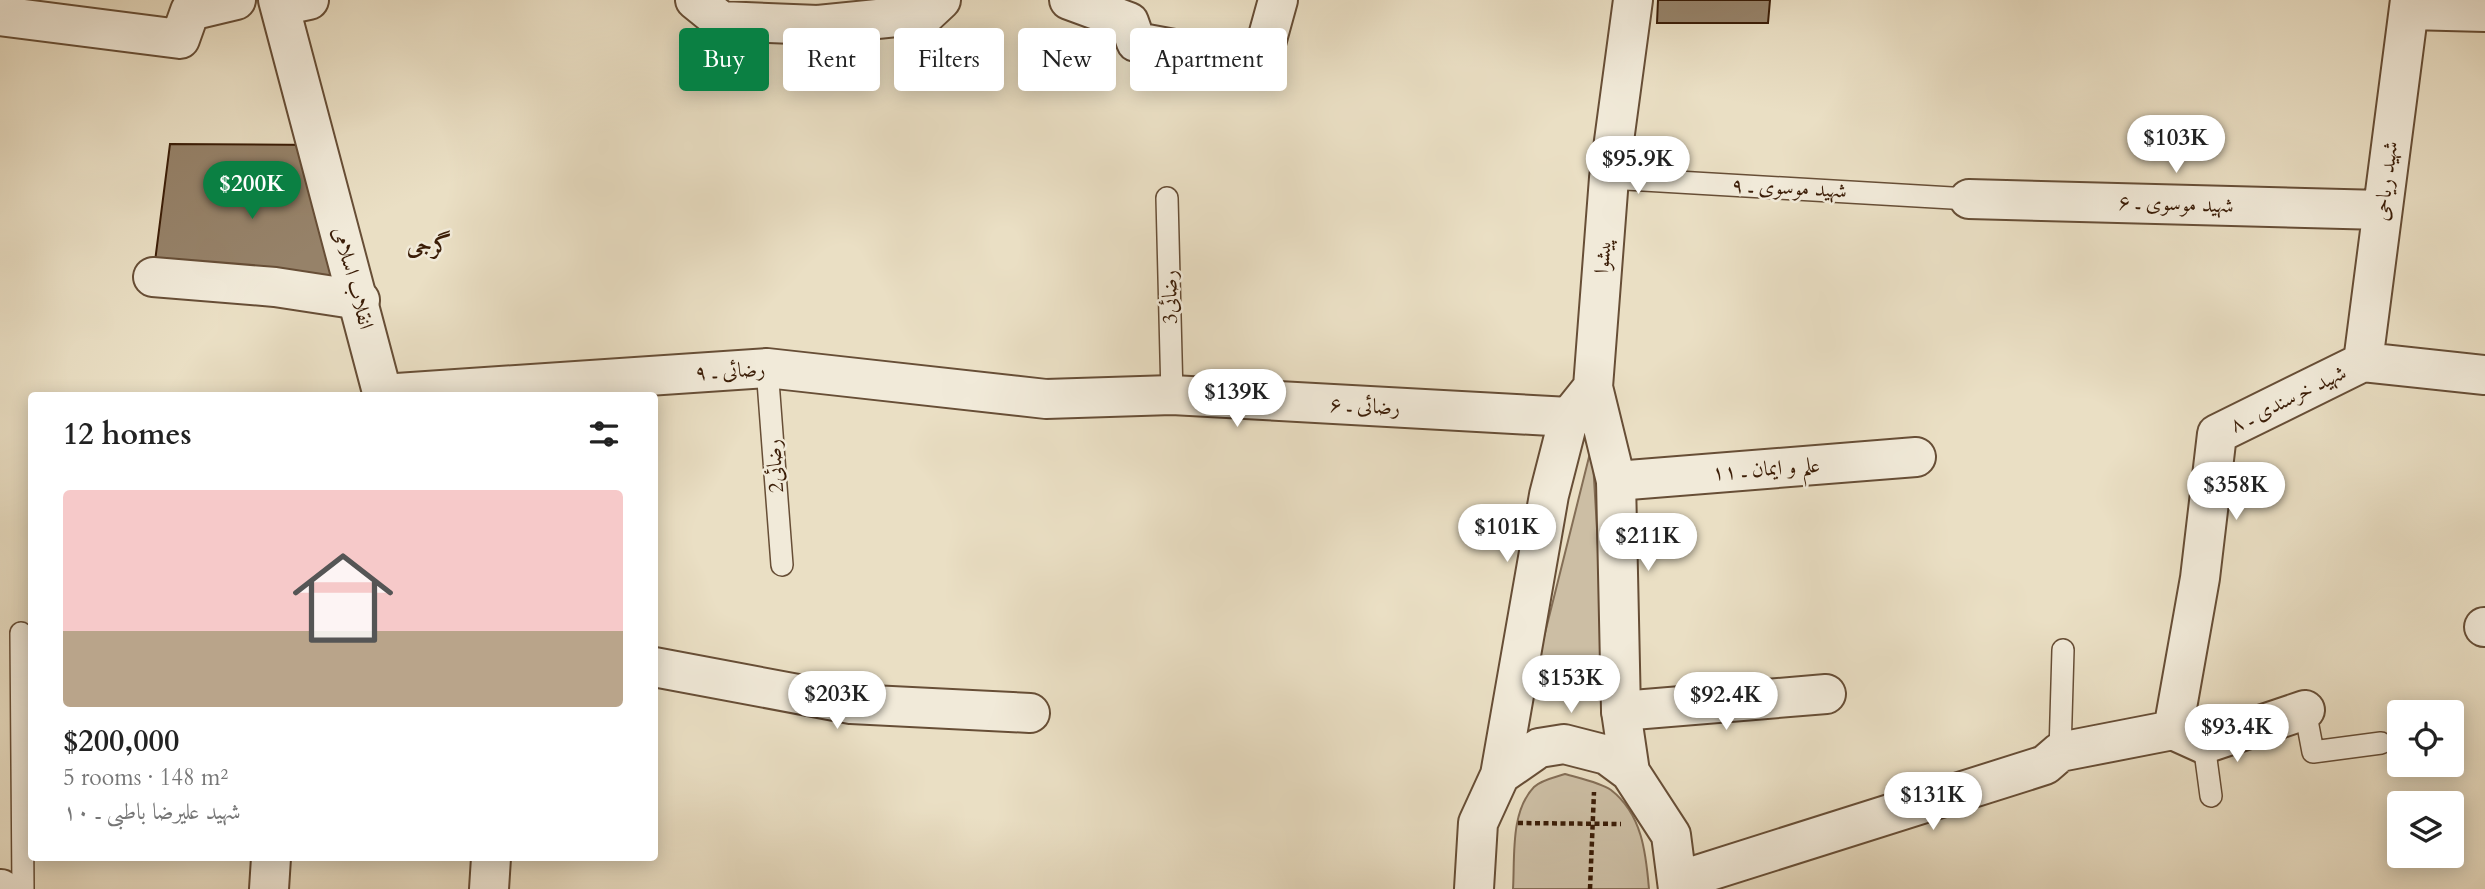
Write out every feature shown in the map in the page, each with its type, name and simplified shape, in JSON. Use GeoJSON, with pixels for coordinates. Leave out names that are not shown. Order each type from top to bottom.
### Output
{"type":"FeatureCollection","features":[{"type":"Feature","properties":{"kind":"street"},"geometry":{"type":"LineString","coordinates":[[0,16],[180,39],[190,11],[236,0]]}},
{"type":"Feature","properties":{"kind":"street"},"geometry":{"type":"LineString","coordinates":[[695,0],[721,21],[818,25],[926,14],[941,0]]}},
{"type":"Feature","properties":{"kind":"street"},"geometry":{"type":"LineString","coordinates":[[1069,0],[1129,22],[1136,42],[1260,65],[1278,0]]}},
{"type":"Feature","properties":{"kind":"street","name":"پیشوا"},"geometry":{"type":"LineString","coordinates":[[1630,772],[1621,711],[1616,481],[1593,387],[1609,178],[1633,0]]}},
{"type":"Feature","properties":{"kind":"street","name":"انقلاب اسلامی"},"geometry":{"type":"LineString","coordinates":[[289,2],[381,392]]}},
{"type":"Feature","properties":{"kind":"street"},"geometry":{"type":"LineString","coordinates":[[2409,5],[2485,12]]}},
{"type":"Feature","properties":{"kind":"street","name":"شهید ریاحی"},"geometry":{"type":"LineString","coordinates":[[2363,362],[2409,5]]}},
{"type":"Feature","properties":{"kind":"street","name":"شهید موسوی ـ ۶"},"geometry":{"type":"LineString","coordinates":[[1969,199],[2382,210]]}},
{"type":"Feature","properties":{"kind":"street"},"geometry":{"type":"LineString","coordinates":[[153,277],[287,288],[360,300]]}},
{"type":"Feature","properties":{"kind":"street"},"geometry":{"type":"LineString","coordinates":[[2363,362],[2485,375]]}},
{"type":"Feature","properties":{"kind":"street","name":"شهید خرسندی ـ ۸"},"geometry":{"type":"LineString","coordinates":[[2189,737],[2200,578],[2217,434],[2363,362]]}},
{"type":"Feature","properties":{"kind":"street","name":"رضائی ـ ۹"},"geometry":{"type":"LineString","coordinates":[[425,392],[767,368],[910,384]]}},
{"type":"Feature","properties":{"kind":"street","name":"رضائی ـ ۶"},"geometry":{"type":"LineString","coordinates":[[910,384],[1046,399],[1172,395],[1569,417]]}},
{"type":"Feature","properties":{"kind":"street"},"geometry":{"type":"LineString","coordinates":[[1474,889],[1478,823],[1500,775],[1549,495],[1569,417],[1593,387]]}},
{"type":"Feature","properties":{"kind":"street","name":"علم و ایمان ـ ۱۱"},"geometry":{"type":"LineString","coordinates":[[1616,481],[1916,457]]}},
{"type":"Feature","properties":{"kind":"street"},"geometry":{"type":"LineString","coordinates":[[658,668],[851,704],[1030,713]]}},
{"type":"Feature","properties":{"kind":"street"},"geometry":{"type":"LineString","coordinates":[[1621,711],[1826,694]]}},
{"type":"Feature","properties":{"kind":"street"},"geometry":{"type":"LineString","coordinates":[[1500,775],[1539,748],[1564,744],[1608,755],[1630,772],[1671,835],[1678,885],[2045,765],[2060,752],[2189,737],[2305,710]]}},
{"type":"Feature","properties":{"kind":"street"},"geometry":{"type":"LineString","coordinates":[[270,889],[271,861]]}},
{"type":"Feature","properties":{"kind":"street"},"geometry":{"type":"LineString","coordinates":[[489,889],[491,861]]}},
{"type":"Feature","properties":{"kind":"lane","name":"شهید موسوی ـ ۹"},"geometry":{"type":"LineString","coordinates":[[1609,178],[1969,199]]}},
{"type":"Feature","properties":{"kind":"lane","name":"رضائی3"},"geometry":{"type":"LineString","coordinates":[[1167,198],[1172,395]]}},
{"type":"Feature","properties":{"kind":"lane","name":"رضائی2"},"geometry":{"type":"LineString","coordinates":[[767,368],[782,565]]}},
{"type":"Feature","properties":{"kind":"lane"},"geometry":{"type":"LineString","coordinates":[[21,633],[23,889]]}},
{"type":"Feature","properties":{"kind":"lane"},"geometry":{"type":"LineString","coordinates":[[2060,752],[2063,650]]}},
{"type":"Feature","properties":{"kind":"lane"},"geometry":{"type":"LineString","coordinates":[[2305,710],[2313,752],[2381,743]]}},
{"type":"Feature","properties":{"kind":"lane"},"geometry":{"type":"LineString","coordinates":[[2189,737],[2211,796]]}},
{"type":"Feature","properties":{"kind":"path"},"geometry":{"type":"LineString","coordinates":[[1590,889],[1594,751]]}},
{"type":"Feature","properties":{"kind":"path"},"geometry":{"type":"LineString","coordinates":[[1478,823],[1665,826]]}},
{"type":"Feature","properties":{"kind":"shaded area"},"geometry":{"type":"Polygon","coordinates":[[[1592,445],[1606,680],[1581,694],[1555,692],[1536,669],[1592,445]]]}},
{"type":"Feature","properties":{"kind":"shaded area"},"geometry":{"type":"Polygon","coordinates":[[[1565,774],[1606,787],[1630,811],[1644,848],[1649,889],[1513,889],[1515,835],[1526,797],[1537,785],[1565,774]]]}},
{"type":"Feature","properties":{"kind":"building"},"geometry":{"type":"Polygon","coordinates":[[[1658,0],[1770,0],[1768,23],[1657,23],[1658,0]]]}},
{"type":"Feature","properties":{"kind":"building"},"geometry":{"type":"Polygon","coordinates":[[[170,144],[318,145],[360,300],[153,277],[170,144]]]}},
{"type":"Feature","properties":{"kind":"district","name":"گرجی"},"geometry":{"type":"Point","coordinates":[429,245]}}]}
